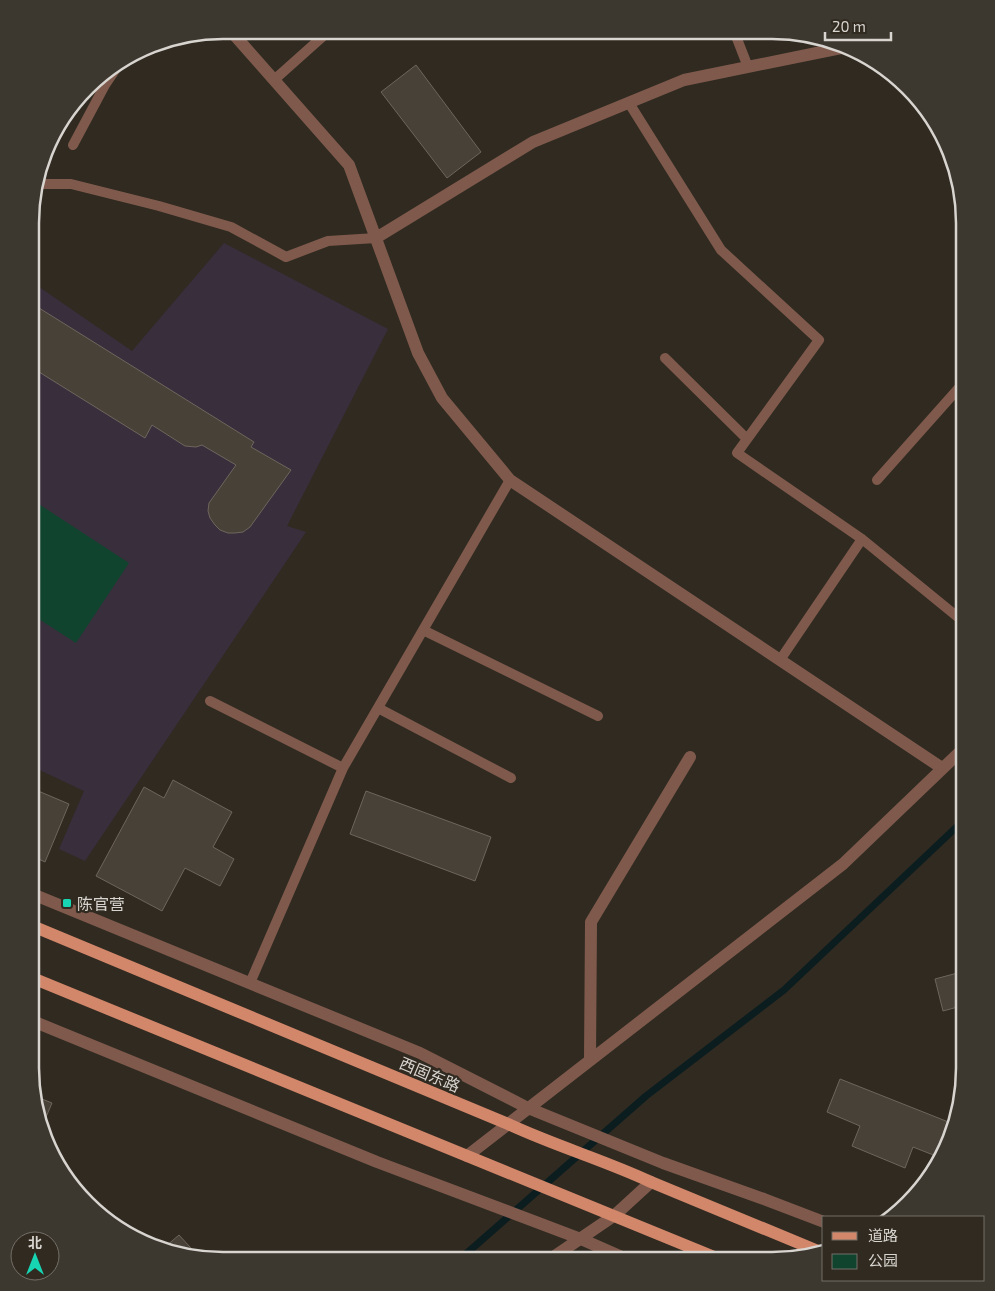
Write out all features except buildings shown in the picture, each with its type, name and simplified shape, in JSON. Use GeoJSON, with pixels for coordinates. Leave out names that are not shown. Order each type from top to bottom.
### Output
{"type":"FeatureCollection","features":[{"type":"Feature","properties":{"kind":"main road","name":"西固东路"},"geometry":{"type":"LineString","coordinates":[[39,929],[531,1135],[628,1171],[813,1248]]}},
{"type":"Feature","properties":{"kind":"main road"},"geometry":{"type":"LineString","coordinates":[[39,981],[702,1252]]}},
{"type":"Feature","properties":{"kind":"street"},"geometry":{"type":"LineString","coordinates":[[238,39],[349,165],[418,353],[442,398],[510,480],[942,768]]}},
{"type":"Feature","properties":{"kind":"street"},"geometry":{"type":"LineString","coordinates":[[376,238],[533,142],[684,80],[835,49]]}},
{"type":"Feature","properties":{"kind":"street"},"geometry":{"type":"LineString","coordinates":[[467,1156],[843,864],[956,755]]}},
{"type":"Feature","properties":{"kind":"street"},"geometry":{"type":"LineString","coordinates":[[590,1060],[591,922],[690,757]]}},
{"type":"Feature","properties":{"kind":"street"},"geometry":{"type":"LineString","coordinates":[[39,897],[420,1054],[549,1117],[644,1156],[822,1221]]}},
{"type":"Feature","properties":{"kind":"street"},"geometry":{"type":"LineString","coordinates":[[39,1024],[377,1162],[564,1232],[611,1252]]}},
{"type":"Feature","properties":{"kind":"street"},"geometry":{"type":"LineString","coordinates":[[561,1252],[615,1216],[651,1182]]}},
{"type":"Feature","properties":{"kind":"lane"},"geometry":{"type":"LineString","coordinates":[[274,80],[320,39]]}},
{"type":"Feature","properties":{"kind":"lane"},"geometry":{"type":"LineString","coordinates":[[737,39],[748,67]]}},
{"type":"Feature","properties":{"kind":"lane"},"geometry":{"type":"LineString","coordinates":[[73,145],[109,78]]}},
{"type":"Feature","properties":{"kind":"lane"},"geometry":{"type":"LineString","coordinates":[[629,103],[721,250],[819,340],[737,452],[862,539],[956,615]]}},
{"type":"Feature","properties":{"kind":"lane"},"geometry":{"type":"LineString","coordinates":[[43,184],[71,184],[159,206],[231,227],[286,257],[328,241],[376,238]]}},
{"type":"Feature","properties":{"kind":"lane"},"geometry":{"type":"LineString","coordinates":[[665,358],[747,439]]}},
{"type":"Feature","properties":{"kind":"lane"},"geometry":{"type":"LineString","coordinates":[[877,480],[956,391]]}},
{"type":"Feature","properties":{"kind":"lane"},"geometry":{"type":"LineString","coordinates":[[250,983],[343,768],[510,480]]}},
{"type":"Feature","properties":{"kind":"lane"},"geometry":{"type":"LineString","coordinates":[[780,660],[862,539]]}},
{"type":"Feature","properties":{"kind":"lane"},"geometry":{"type":"LineString","coordinates":[[423,630],[598,716]]}},
{"type":"Feature","properties":{"kind":"lane"},"geometry":{"type":"LineString","coordinates":[[210,701],[343,768]]}},
{"type":"Feature","properties":{"kind":"lane"},"geometry":{"type":"LineString","coordinates":[[378,708],[511,778]]}},
{"type":"Feature","properties":{"kind":"shaded area"},"geometry":{"type":"Polygon","coordinates":[[[224,243],[388,329],[287,526],[306,532],[85,861],[59,849],[84,791],[39,770],[39,287],[132,351],[224,243]]]}},
{"type":"Feature","properties":{"kind":"green space"},"geometry":{"type":"Polygon","coordinates":[[[39,504],[129,563],[76,643],[39,619],[39,504]]]}},
{"type":"Feature","properties":{"kind":"waterway"},"geometry":{"type":"LineString","coordinates":[[468,1252],[646,1096],[784,990],[956,828]]}},
{"type":"Feature","properties":{"kind":"place","name":"陈官营"},"geometry":{"type":"Point","coordinates":[67,903]}}]}
